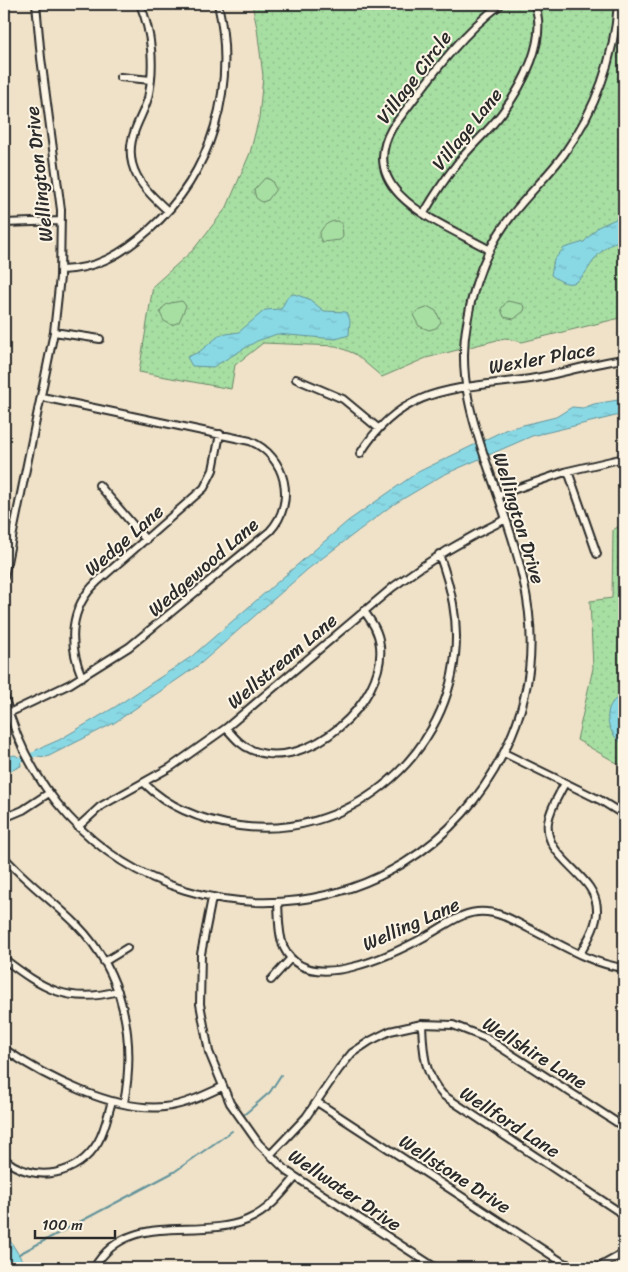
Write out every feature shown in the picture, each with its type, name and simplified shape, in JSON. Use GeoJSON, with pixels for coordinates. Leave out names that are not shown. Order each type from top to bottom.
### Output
{"type":"FeatureCollection","features":[{"type":"Feature","properties":{"kind":"street","name":"Wellington Drive"},"geometry":{"type":"LineString","coordinates":[[4,577],[42,397],[54,332],[61,270],[62,221],[36,4]]}},
{"type":"Feature","properties":{"kind":"street"},"geometry":{"type":"LineString","coordinates":[[140,4],[150,39],[151,80],[146,102],[132,142],[131,163],[140,183],[168,211]]}},
{"type":"Feature","properties":{"kind":"street"},"geometry":{"type":"LineString","coordinates":[[61,270],[84,269],[107,259],[144,235],[182,195],[201,163],[213,133],[220,107],[224,51],[218,4]]}},
{"type":"Feature","properties":{"kind":"street","name":"Village Circle"},"geometry":{"type":"LineString","coordinates":[[490,250],[402,199],[390,183],[384,164],[386,141],[392,128],[455,45],[477,23],[501,4]]}},
{"type":"Feature","properties":{"kind":"street","name":"Village Lane"},"geometry":{"type":"LineString","coordinates":[[424,213],[456,164],[502,113],[520,84],[531,57],[538,32],[538,14],[534,4]]}},
{"type":"Feature","properties":{"kind":"street","name":"Wellington Drive"},"geometry":{"type":"LineString","coordinates":[[4,695],[20,744],[32,768],[49,793],[78,827],[109,853],[146,875],[212,898],[278,903],[317,897],[351,888],[384,874],[417,854],[442,834],[467,809],[487,782],[504,753],[522,707],[531,644],[531,618],[525,581],[476,432],[466,386],[464,356],[466,324],[477,282],[490,250],[511,216],[556,165],[586,118],[606,70],[618,4]]}},
{"type":"Feature","properties":{"kind":"street"},"geometry":{"type":"LineString","coordinates":[[120,77],[151,80]]}},
{"type":"Feature","properties":{"kind":"street"},"geometry":{"type":"LineString","coordinates":[[4,223],[62,221]]}},
{"type":"Feature","properties":{"kind":"street"},"geometry":{"type":"LineString","coordinates":[[54,332],[100,339]]}},
{"type":"Feature","properties":{"kind":"street","name":"Wexler Place"},"geometry":{"type":"LineString","coordinates":[[360,454],[378,428],[398,411],[434,392],[531,378],[624,359]]}},
{"type":"Feature","properties":{"kind":"street"},"geometry":{"type":"LineString","coordinates":[[296,379],[343,399],[378,428]]}},
{"type":"Feature","properties":{"kind":"street","name":"Wedgewood Lane"},"geometry":{"type":"LineString","coordinates":[[9,713],[82,677],[149,633],[264,536],[278,520],[284,503],[283,476],[276,462],[266,450],[254,443],[220,434],[42,397]]}},
{"type":"Feature","properties":{"kind":"street","name":"Wedge Lane"},"geometry":{"type":"LineString","coordinates":[[82,677],[74,659],[72,643],[73,626],[78,609],[94,585],[206,485],[214,470],[220,434]]}},
{"type":"Feature","properties":{"kind":"street"},"geometry":{"type":"LineString","coordinates":[[498,495],[568,471],[624,458]]}},
{"type":"Feature","properties":{"kind":"street"},"geometry":{"type":"LineString","coordinates":[[568,471],[597,554]]}},
{"type":"Feature","properties":{"kind":"street"},"geometry":{"type":"LineString","coordinates":[[99,485],[146,540]]}},
{"type":"Feature","properties":{"kind":"street","name":"Wellstream Lane"},"geometry":{"type":"LineString","coordinates":[[78,827],[101,806],[144,783],[226,728],[400,582],[439,554],[506,519]]}},
{"type":"Feature","properties":{"kind":"street"},"geometry":{"type":"LineString","coordinates":[[144,783],[160,798],[186,812],[222,823],[257,828],[286,827],[324,818],[356,804],[386,785],[410,761],[428,736],[442,707],[452,676],[456,649],[456,620],[452,597],[439,554]]}},
{"type":"Feature","properties":{"kind":"street"},"geometry":{"type":"LineString","coordinates":[[226,728],[249,749],[275,754],[306,747],[327,737],[340,726],[363,701],[379,666],[381,654],[379,639],[364,611]]}},
{"type":"Feature","properties":{"kind":"street"},"geometry":{"type":"LineString","coordinates":[[504,753],[600,800],[624,815]]}},
{"type":"Feature","properties":{"kind":"street"},"geometry":{"type":"LineString","coordinates":[[565,783],[550,817],[549,836],[558,853],[591,890],[597,905],[594,924],[580,954]]}},
{"type":"Feature","properties":{"kind":"street"},"geometry":{"type":"LineString","coordinates":[[4,818],[23,810],[49,793]]}},
{"type":"Feature","properties":{"kind":"street"},"geometry":{"type":"LineString","coordinates":[[4,857],[26,880],[78,926],[104,962],[118,991],[125,1016],[129,1053],[124,1103]]}},
{"type":"Feature","properties":{"kind":"street","name":"Wellwater Drive"},"geometry":{"type":"LineString","coordinates":[[212,898],[201,954],[199,985],[206,1040],[222,1087],[242,1122],[270,1155],[295,1178],[436,1268]]}},
{"type":"Feature","properties":{"kind":"street"},"geometry":{"type":"LineString","coordinates":[[271,980],[291,958],[281,940],[278,903]]}},
{"type":"Feature","properties":{"kind":"street","name":"Welling Lane"},"geometry":{"type":"LineString","coordinates":[[291,958],[301,966],[314,971],[325,972],[342,968],[394,952],[460,916],[483,912],[502,916],[580,954],[603,963],[624,968]]}},
{"type":"Feature","properties":{"kind":"street"},"geometry":{"type":"LineString","coordinates":[[104,962],[127,948]]}},
{"type":"Feature","properties":{"kind":"street"},"geometry":{"type":"LineString","coordinates":[[4,959],[29,978],[58,992],[84,997],[118,991]]}},
{"type":"Feature","properties":{"kind":"street","name":"Wellshire Lane"},"geometry":{"type":"LineString","coordinates":[[270,1155],[317,1102],[346,1060],[360,1047],[390,1031],[422,1024],[453,1026],[486,1038],[624,1127]]}},
{"type":"Feature","properties":{"kind":"street","name":"Wellford Lane"},"geometry":{"type":"LineString","coordinates":[[422,1024],[426,1067],[433,1082],[443,1095],[624,1215]]}},
{"type":"Feature","properties":{"kind":"street"},"geometry":{"type":"LineString","coordinates":[[4,1061],[6,1051],[74,1086],[112,1101],[146,1107],[166,1107],[189,1101],[222,1087]]}},
{"type":"Feature","properties":{"kind":"street"},"geometry":{"type":"LineString","coordinates":[[4,1159],[15,1166],[36,1173],[55,1173],[74,1166],[87,1156],[98,1141],[112,1101]]}},
{"type":"Feature","properties":{"kind":"street","name":"Wellstone Drive"},"geometry":{"type":"LineString","coordinates":[[317,1102],[562,1262],[577,1268]]}},
{"type":"Feature","properties":{"kind":"street"},"geometry":{"type":"LineString","coordinates":[[94,1268],[111,1247],[136,1234],[223,1226],[248,1220],[272,1204],[295,1178]]}},
{"type":"Feature","properties":{"kind":"street"},"geometry":{"type":"LineString","coordinates":[[597,1268],[624,1253]]}},
{"type":"Feature","properties":{"kind":"green space"},"geometry":{"type":"Polygon","coordinates":[[[252,4],[624,4],[624,317],[522,342],[505,338],[426,358],[382,377],[355,354],[336,346],[263,343],[235,365],[231,389],[139,372],[153,286],[193,250],[227,207],[250,153],[259,118],[263,76],[252,4]]]}},
{"type":"Feature","properties":{"kind":"green space"},"geometry":{"type":"Polygon","coordinates":[[[265,178],[271,180],[276,189],[268,200],[262,202],[256,198],[254,190],[265,178]]]}},
{"type":"Feature","properties":{"kind":"green space"},"geometry":{"type":"Polygon","coordinates":[[[337,221],[342,224],[343,237],[340,240],[322,242],[319,236],[323,227],[328,223],[337,221]]]}},
{"type":"Feature","properties":{"kind":"green space"},"geometry":{"type":"Polygon","coordinates":[[[182,301],[186,306],[179,322],[172,325],[164,321],[160,313],[162,309],[169,304],[182,301]]]}},
{"type":"Feature","properties":{"kind":"green space"},"geometry":{"type":"Polygon","coordinates":[[[507,301],[522,304],[525,307],[524,311],[514,319],[504,317],[501,309],[507,301]]]}},
{"type":"Feature","properties":{"kind":"green space"},"geometry":{"type":"Polygon","coordinates":[[[429,307],[436,311],[441,322],[436,328],[429,330],[419,326],[413,315],[429,307]]]}},
{"type":"Feature","properties":{"kind":"green space"},"geometry":{"type":"Polygon","coordinates":[[[624,523],[624,767],[577,740],[593,668],[590,601],[612,598],[613,530],[624,523]]]}},
{"type":"Feature","properties":{"kind":"water"},"geometry":{"type":"Polygon","coordinates":[[[624,217],[624,239],[610,245],[601,252],[579,280],[574,283],[568,283],[560,281],[551,275],[554,260],[564,248],[584,242],[598,227],[624,217]]]}},
{"type":"Feature","properties":{"kind":"water"},"geometry":{"type":"Polygon","coordinates":[[[294,294],[309,299],[324,311],[346,312],[350,320],[349,335],[336,339],[277,334],[257,341],[213,367],[192,366],[187,357],[199,352],[220,335],[239,332],[265,310],[281,309],[288,296],[294,294]]]}},
{"type":"Feature","properties":{"kind":"water"},"geometry":{"type":"Polygon","coordinates":[[[624,399],[624,414],[532,436],[443,475],[391,506],[308,569],[200,664],[114,723],[47,757],[37,756],[36,750],[59,740],[115,707],[191,657],[348,521],[418,472],[507,429],[556,417],[572,407],[583,408],[594,404],[624,399]]]}},
{"type":"Feature","properties":{"kind":"water"},"geometry":{"type":"Polygon","coordinates":[[[624,695],[624,744],[609,726],[608,711],[616,699],[624,695]]]}},
{"type":"Feature","properties":{"kind":"water"},"geometry":{"type":"Polygon","coordinates":[[[15,755],[20,758],[21,766],[4,774],[4,757],[15,755]]]}},
{"type":"Feature","properties":{"kind":"water"},"geometry":{"type":"Polygon","coordinates":[[[4,1231],[27,1268],[7,1268],[4,1264],[4,1231]]]}},
{"type":"Feature","properties":{"kind":"waterway"},"geometry":{"type":"LineString","coordinates":[[4,765],[44,751]]}},
{"type":"Feature","properties":{"kind":"waterway"},"geometry":{"type":"LineString","coordinates":[[245,1114],[270,1092],[281,1075]]}},
{"type":"Feature","properties":{"kind":"waterway"},"geometry":{"type":"LineString","coordinates":[[19,1254],[174,1172],[232,1131]]}}]}
